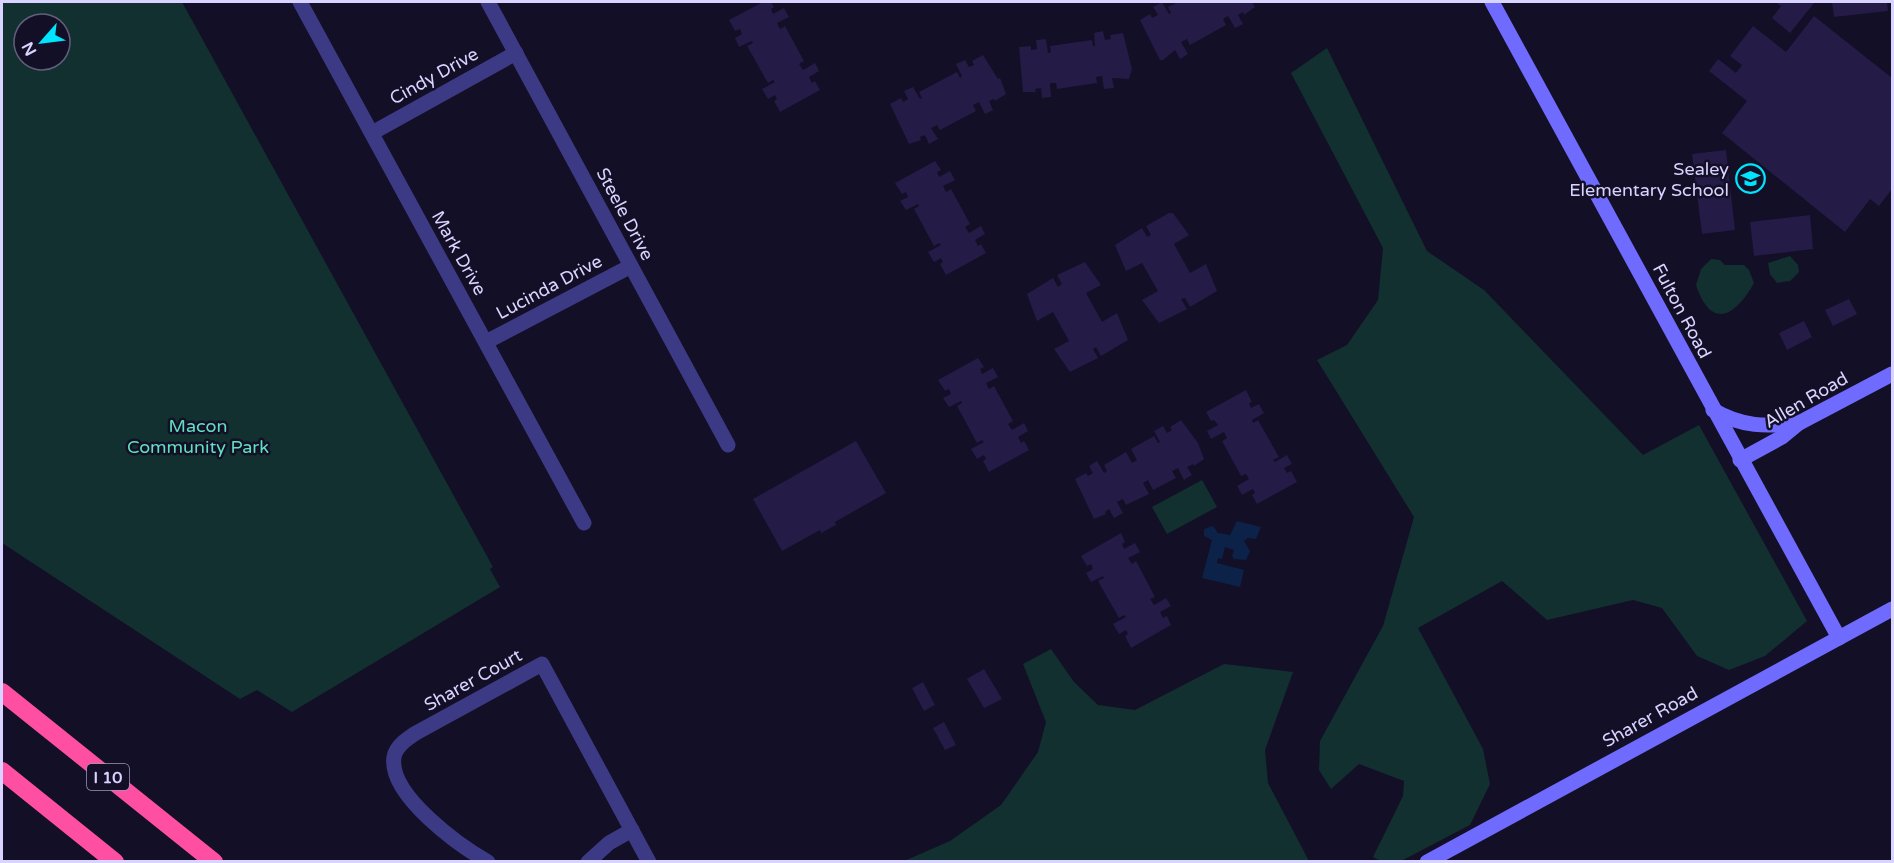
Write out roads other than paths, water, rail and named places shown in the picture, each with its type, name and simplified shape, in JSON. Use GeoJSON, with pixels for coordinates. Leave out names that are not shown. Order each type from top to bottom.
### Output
{"type":"FeatureCollection","features":[{"type":"Feature","properties":{"kind":"highway","name":"I 10"},"geometry":{"type":"LineString","coordinates":[[2,692],[214,861]]}},
{"type":"Feature","properties":{"kind":"highway"},"geometry":{"type":"LineString","coordinates":[[2,771],[115,861]]}},
{"type":"Feature","properties":{"kind":"street","name":"Mark Drive"},"geometry":{"type":"LineString","coordinates":[[300,2],[584,523]]}},
{"type":"Feature","properties":{"kind":"street","name":"Steele Drive"},"geometry":{"type":"LineString","coordinates":[[488,2],[728,445]]}},
{"type":"Feature","properties":{"kind":"street","name":"Fulton Road"},"geometry":{"type":"LineString","coordinates":[[1492,2],[1839,638]]}},
{"type":"Feature","properties":{"kind":"street","name":"Cindy Drive"},"geometry":{"type":"LineString","coordinates":[[372,133],[516,53]]}},
{"type":"Feature","properties":{"kind":"street","name":"Lucinda Drive"},"geometry":{"type":"LineString","coordinates":[[486,342],[631,266]]}},
{"type":"Feature","properties":{"kind":"street","name":"Allen Road"},"geometry":{"type":"LineString","coordinates":[[1740,460],[1782,437],[1799,423],[1893,374]]}},
{"type":"Feature","properties":{"kind":"street"},"geometry":{"type":"LineString","coordinates":[[1713,410],[1746,425],[1799,423]]}},
{"type":"Feature","properties":{"kind":"street","name":"Sharer Road"},"geometry":{"type":"LineString","coordinates":[[1427,861],[1893,609]]}},
{"type":"Feature","properties":{"kind":"street","name":"Sharer Court"},"geometry":{"type":"LineString","coordinates":[[488,861],[448,836],[413,800],[399,780],[394,768],[394,756],[405,741],[416,734],[542,664],[649,861]]}},
{"type":"Feature","properties":{"kind":"street"},"geometry":{"type":"LineString","coordinates":[[588,861],[609,843],[632,830]]}},
{"type":"Feature","properties":{"kind":"water"},"geometry":{"type":"Polygon","coordinates":[[[1237,521],[1261,527],[1256,539],[1248,538],[1244,541],[1250,551],[1246,560],[1234,559],[1232,556],[1234,550],[1225,547],[1222,559],[1218,558],[1217,563],[1244,570],[1240,587],[1202,578],[1212,540],[1204,536],[1204,529],[1213,526],[1218,533],[1230,535],[1237,521]]]}},
{"type":"Feature","properties":{"kind":"place","name":"Sealey Elementary School"},"geometry":{"type":"Point","coordinates":[1750,179]}},
{"type":"Feature","properties":{"kind":"park label","name":"Macon Community Park"},"geometry":{"type":"Point","coordinates":[198,436]}}]}
